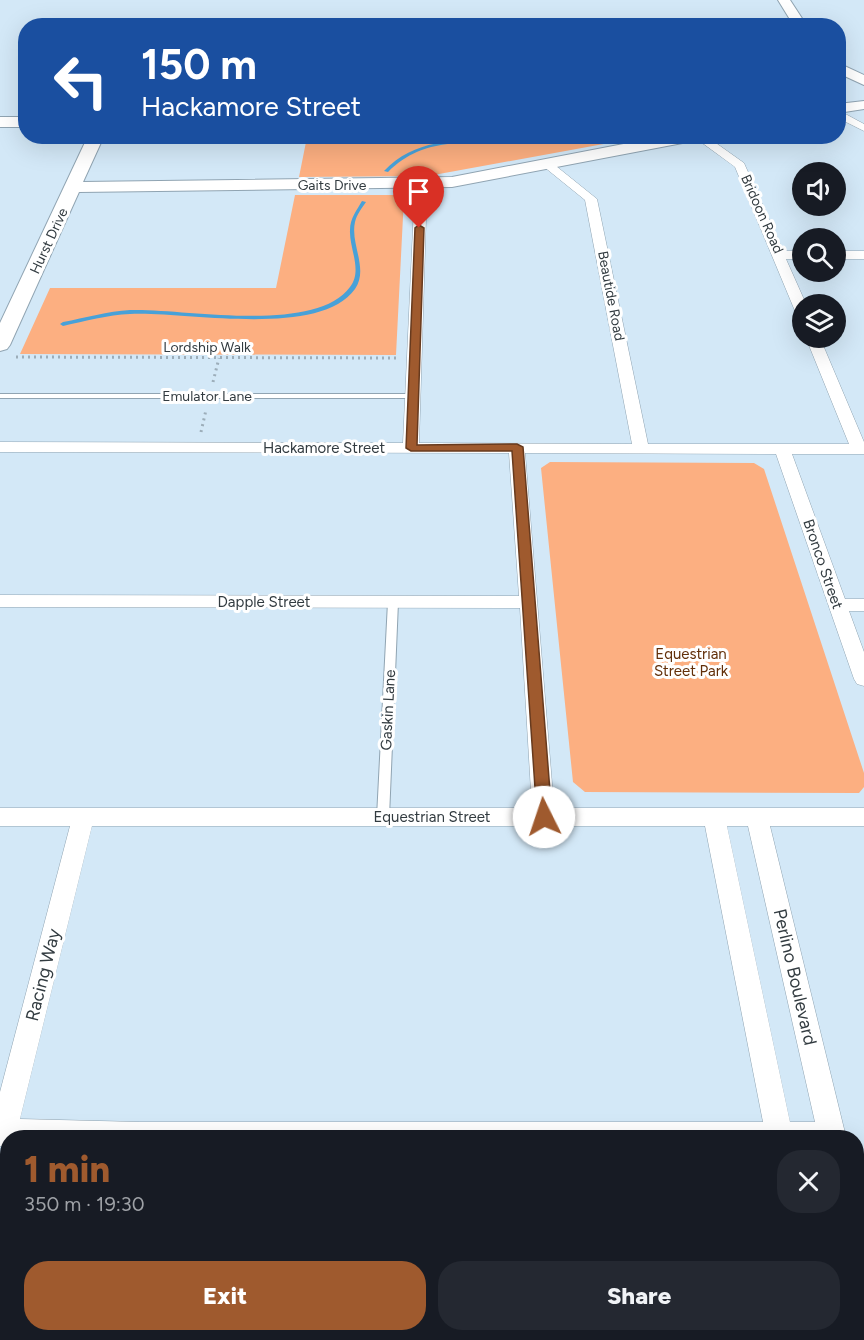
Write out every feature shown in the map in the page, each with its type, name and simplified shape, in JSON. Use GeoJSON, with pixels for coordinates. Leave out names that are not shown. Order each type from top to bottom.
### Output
{"type":"FeatureCollection","features":[{"type":"Feature","properties":{"kind":"street"},"geometry":{"type":"LineString","coordinates":[[784,0],[796,18]]}},
{"type":"Feature","properties":{"kind":"street"},"geometry":{"type":"LineString","coordinates":[[846,71],[864,81]]}},
{"type":"Feature","properties":{"kind":"street"},"geometry":{"type":"LineString","coordinates":[[846,109],[864,105]]}},
{"type":"Feature","properties":{"kind":"street"},"geometry":{"type":"LineString","coordinates":[[846,116],[864,128]]}},
{"type":"Feature","properties":{"kind":"street"},"geometry":{"type":"LineString","coordinates":[[0,122],[18,122]]}},
{"type":"Feature","properties":{"kind":"street","name":"Hurst Drive"},"geometry":{"type":"LineString","coordinates":[[6,351],[93,144]]}},
{"type":"Feature","properties":{"kind":"street","name":"Gaits Drive"},"geometry":{"type":"LineString","coordinates":[[74,187],[452,182],[651,144]]}},
{"type":"Feature","properties":{"kind":"street","name":"Bridoon Road"},"geometry":{"type":"LineString","coordinates":[[710,144],[740,165],[795,294]]}},
{"type":"Feature","properties":{"kind":"street","name":"Beautide Road"},"geometry":{"type":"LineString","coordinates":[[547,164],[591,200],[641,448]]}},
{"type":"Feature","properties":{"kind":"street"},"geometry":{"type":"LineString","coordinates":[[411,448],[421,184]]}},
{"type":"Feature","properties":{"kind":"street"},"geometry":{"type":"LineString","coordinates":[[779,255],[792,255]]}},
{"type":"Feature","properties":{"kind":"street"},"geometry":{"type":"LineString","coordinates":[[846,255],[864,255]]}},
{"type":"Feature","properties":{"kind":"street"},"geometry":{"type":"LineString","coordinates":[[817,348],[862,449]]}},
{"type":"Feature","properties":{"kind":"street","name":"Hackamore Street"},"geometry":{"type":"LineString","coordinates":[[0,447],[862,449]]}},
{"type":"Feature","properties":{"kind":"street"},"geometry":{"type":"LineString","coordinates":[[517,447],[544,817]]}},
{"type":"Feature","properties":{"kind":"street","name":"Bronco Street"},"geometry":{"type":"LineString","coordinates":[[782,448],[864,679]]}},
{"type":"Feature","properties":{"kind":"street","name":"Dapple Street"},"geometry":{"type":"LineString","coordinates":[[0,601],[529,602]]}},
{"type":"Feature","properties":{"kind":"street"},"geometry":{"type":"LineString","coordinates":[[838,605],[864,605]]}},
{"type":"Feature","properties":{"kind":"street"},"geometry":{"type":"LineString","coordinates":[[714,816],[778,1130]]}},
{"type":"Feature","properties":{"kind":"street","name":"Equestrian Street"},"geometry":{"type":"LineString","coordinates":[[0,817],[864,817]]}},
{"type":"Feature","properties":{"kind":"street","name":"Perlino Boulevard"},"geometry":{"type":"LineString","coordinates":[[757,817],[831,1130]]}},
{"type":"Feature","properties":{"kind":"street","name":"Racing Way"},"geometry":{"type":"LineString","coordinates":[[3,1130],[83,818]]}},
{"type":"Feature","properties":{"kind":"lane","name":"Emulator Lane"},"geometry":{"type":"LineString","coordinates":[[0,396],[413,396]]}},
{"type":"Feature","properties":{"kind":"lane","name":"Gaskin Lane"},"geometry":{"type":"LineString","coordinates":[[383,817],[393,602]]}},
{"type":"Feature","properties":{"kind":"path","name":"Lordship Walk"},"geometry":{"type":"LineString","coordinates":[[6,351],[415,358]]}},
{"type":"Feature","properties":{"kind":"green space"},"geometry":{"type":"Polygon","coordinates":[[[305,144],[604,144],[428,176],[299,177],[305,144]]]}},
{"type":"Feature","properties":{"kind":"green space"},"geometry":{"type":"Polygon","coordinates":[[[295,195],[397,195],[404,197],[396,355],[20,354],[50,288],[276,288],[295,195]]]}},
{"type":"Feature","properties":{"kind":"green space","name":"Equestrian Street Park"},"geometry":{"type":"Polygon","coordinates":[[[550,462],[754,463],[764,469],[864,773],[864,787],[859,793],[585,792],[573,782],[541,468],[550,462]]]}},
{"type":"Feature","properties":{"kind":"waterway"},"geometry":{"type":"LineString","coordinates":[[386,171],[397,160],[411,152],[438,144]]}},
{"type":"Feature","properties":{"kind":"waterway"},"geometry":{"type":"LineString","coordinates":[[63,324],[131,312],[248,318],[281,317],[310,313],[335,304],[352,289],[356,281],[358,273],[352,230],[355,217],[364,202]]}},
{"type":"Feature","properties":{"kind":"route"},"geometry":{"type":"LineString","coordinates":[[419,228],[411,448],[517,447],[544,817]]}}]}
